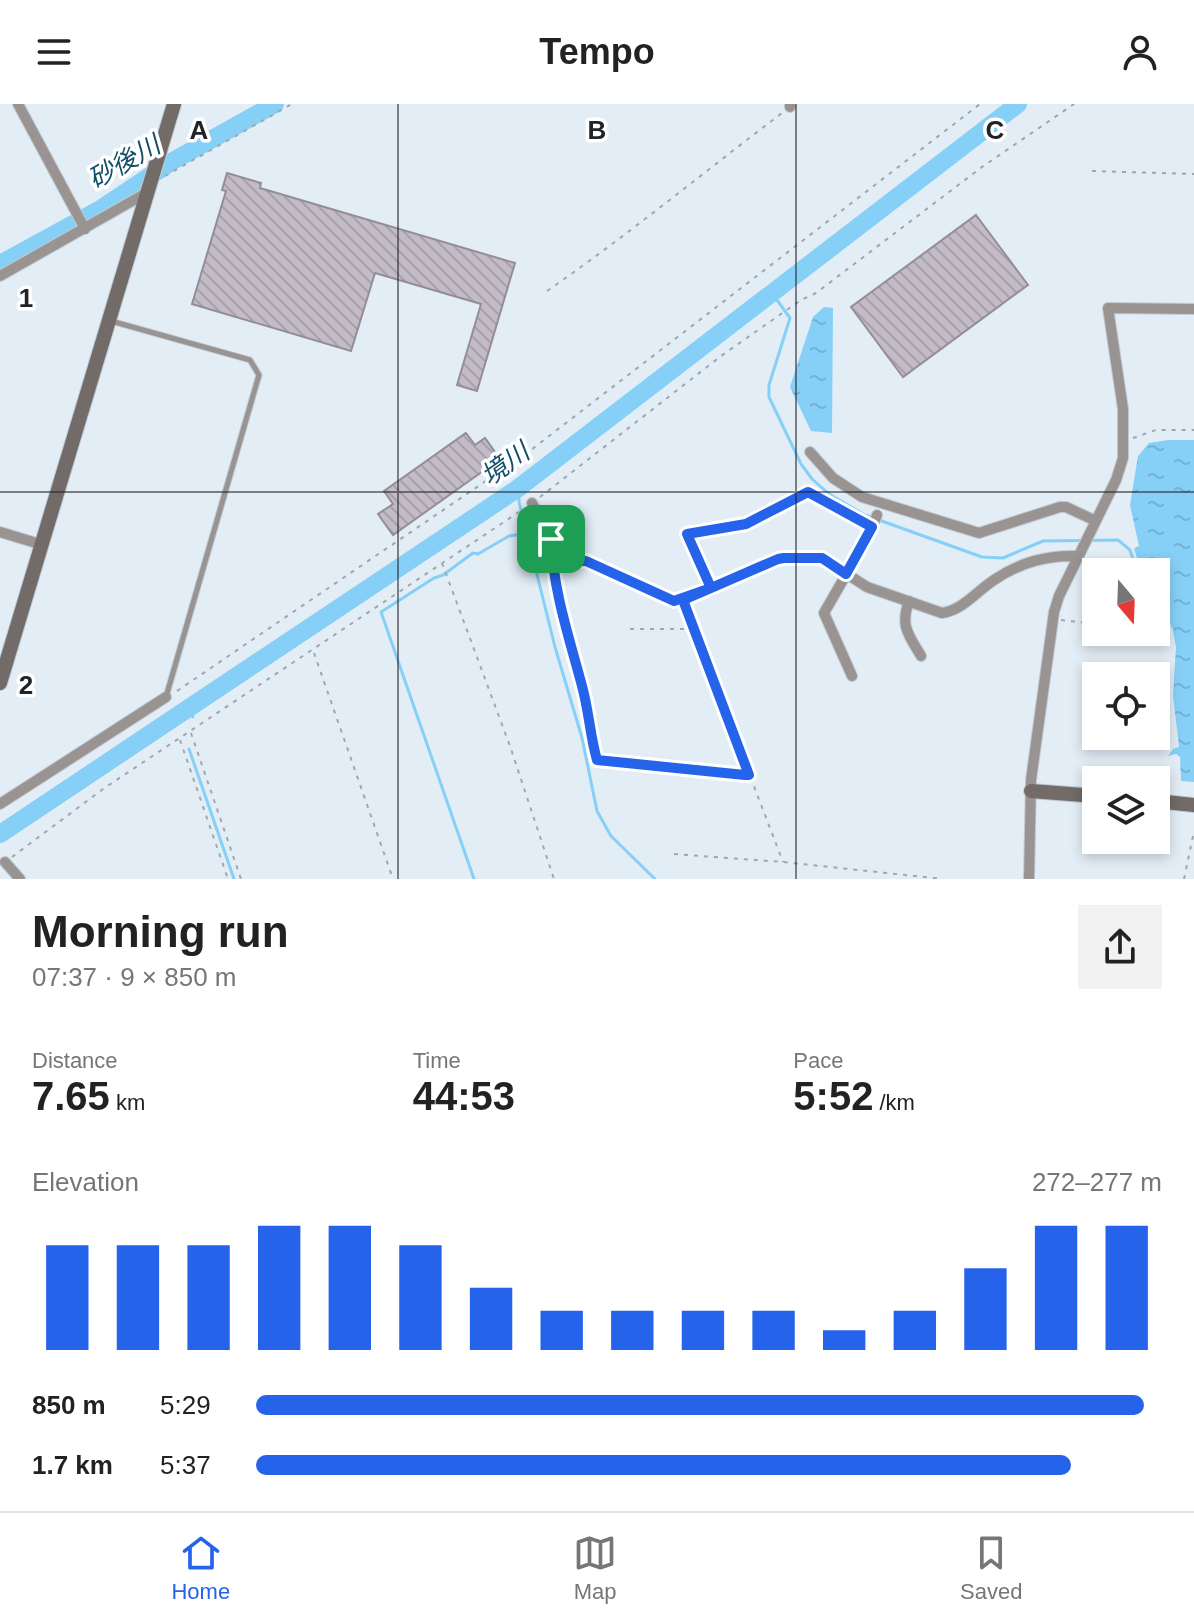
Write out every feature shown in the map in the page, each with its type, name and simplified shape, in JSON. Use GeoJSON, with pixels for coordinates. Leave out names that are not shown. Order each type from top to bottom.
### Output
{"type":"FeatureCollection","features":[{"type":"Feature","properties":{"kind":"street"},"geometry":{"type":"LineString","coordinates":[[18,104],[84,226]]}},
{"type":"Feature","properties":{"kind":"street"},"geometry":{"type":"LineString","coordinates":[[0,683],[153,185],[156,160],[174,104]]}},
{"type":"Feature","properties":{"kind":"street"},"geometry":{"type":"LineString","coordinates":[[0,276],[153,185]]}},
{"type":"Feature","properties":{"kind":"street"},"geometry":{"type":"LineString","coordinates":[[1029,879],[1031,791],[1053,619],[1059,596],[1116,480],[1125,443],[1108,308],[1194,309]]}},
{"type":"Feature","properties":{"kind":"street"},"geometry":{"type":"LineString","coordinates":[[810,452],[833,478],[862,497],[979,533],[1060,507],[1096,521]]}},
{"type":"Feature","properties":{"kind":"street"},"geometry":{"type":"LineString","coordinates":[[711,588],[687,534],[746,524],[808,492],[872,527]]}},
{"type":"Feature","properties":{"kind":"street"},"geometry":{"type":"LineString","coordinates":[[532,503],[551,539],[571,561],[586,561],[674,601],[784,558],[822,558],[867,587],[942,613],[953,612],[995,579],[1039,558],[1078,556]]}},
{"type":"Feature","properties":{"kind":"street"},"geometry":{"type":"LineString","coordinates":[[852,676],[824,613],[877,515]]}},
{"type":"Feature","properties":{"kind":"street"},"geometry":{"type":"LineString","coordinates":[[0,532],[43,545]]}},
{"type":"Feature","properties":{"kind":"street"},"geometry":{"type":"LineString","coordinates":[[909,601],[903,616],[906,629],[921,656]]}},
{"type":"Feature","properties":{"kind":"street"},"geometry":{"type":"LineString","coordinates":[[0,804],[166,697]]}},
{"type":"Feature","properties":{"kind":"street"},"geometry":{"type":"LineString","coordinates":[[1031,791],[1082,795]]}},
{"type":"Feature","properties":{"kind":"street"},"geometry":{"type":"LineString","coordinates":[[1170,802],[1194,805]]}},
{"type":"Feature","properties":{"kind":"street"},"geometry":{"type":"LineString","coordinates":[[5,862],[20,879]]}},
{"type":"Feature","properties":{"kind":"lane"},"geometry":{"type":"LineString","coordinates":[[110,320],[250,360],[259,375],[166,697]]}},
{"type":"Feature","properties":{"kind":"path"},"geometry":{"type":"LineString","coordinates":[[153,185],[292,104]]}},
{"type":"Feature","properties":{"kind":"path"},"geometry":{"type":"LineString","coordinates":[[166,697],[527,453],[980,104]]}},
{"type":"Feature","properties":{"kind":"path"},"geometry":{"type":"LineString","coordinates":[[5,862],[103,789],[532,503],[721,356],[801,300],[816,293],[982,167],[1074,104]]}},
{"type":"Feature","properties":{"kind":"path"},"geometry":{"type":"LineString","coordinates":[[547,291],[622,239],[653,211],[790,106]]}},
{"type":"Feature","properties":{"kind":"path"},"geometry":{"type":"LineString","coordinates":[[1092,171],[1194,174]]}},
{"type":"Feature","properties":{"kind":"path"},"geometry":{"type":"LineString","coordinates":[[1125,443],[1156,430],[1194,430]]}},
{"type":"Feature","properties":{"kind":"path"},"geometry":{"type":"LineString","coordinates":[[551,539],[558,598],[582,685],[597,760],[749,775]]}},
{"type":"Feature","properties":{"kind":"path"},"geometry":{"type":"LineString","coordinates":[[442,562],[510,746],[554,879]]}},
{"type":"Feature","properties":{"kind":"path"},"geometry":{"type":"LineString","coordinates":[[683,600],[783,862]]}},
{"type":"Feature","properties":{"kind":"path"},"geometry":{"type":"LineString","coordinates":[[1053,619],[1082,622]]}},
{"type":"Feature","properties":{"kind":"path"},"geometry":{"type":"LineString","coordinates":[[630,629],[694,629]]}},
{"type":"Feature","properties":{"kind":"path"},"geometry":{"type":"LineString","coordinates":[[314,651],[393,879]]}},
{"type":"Feature","properties":{"kind":"path"},"geometry":{"type":"LineString","coordinates":[[190,732],[241,879]]}},
{"type":"Feature","properties":{"kind":"path"},"geometry":{"type":"LineString","coordinates":[[179,740],[228,879]]}},
{"type":"Feature","properties":{"kind":"path"},"geometry":{"type":"LineString","coordinates":[[1184,879],[1194,831]]}},
{"type":"Feature","properties":{"kind":"path"},"geometry":{"type":"LineString","coordinates":[[674,854],[943,879]]}},
{"type":"Feature","properties":{"kind":"water"},"geometry":{"type":"Polygon","coordinates":[[[824,307],[833,308],[832,433],[811,431],[790,387],[813,317],[824,307]]]}},
{"type":"Feature","properties":{"kind":"water"},"geometry":{"type":"Polygon","coordinates":[[[1194,440],[1194,782],[1181,781],[1180,757],[1176,754],[1168,756],[1179,747],[1173,695],[1176,647],[1170,623],[1170,558],[1137,558],[1134,549],[1139,546],[1130,505],[1138,456],[1149,443],[1194,440]]]}},
{"type":"Feature","properties":{"kind":"building"},"geometry":{"type":"Polygon","coordinates":[[[227,173],[261,183],[260,188],[515,263],[477,391],[457,385],[481,304],[375,273],[351,351],[192,304],[226,191],[222,190],[227,173]]]}},
{"type":"Feature","properties":{"kind":"building"},"geometry":{"type":"Polygon","coordinates":[[[976,215],[1028,285],[903,377],[851,307],[976,215]]]}},
{"type":"Feature","properties":{"kind":"building"},"geometry":{"type":"Polygon","coordinates":[[[466,433],[475,445],[485,438],[500,459],[393,535],[378,514],[393,504],[384,491],[466,433]]]}},
{"type":"Feature","properties":{"kind":"waterway","name":"砂後川"},"geometry":{"type":"LineString","coordinates":[[0,264],[99,210],[171,162],[275,104]]}},
{"type":"Feature","properties":{"kind":"waterway","name":"境川"},"geometry":{"type":"LineString","coordinates":[[0,834],[517,489],[1018,104]]}},
{"type":"Feature","properties":{"kind":"waterway"},"geometry":{"type":"LineString","coordinates":[[772,293],[790,318],[769,385],[769,397],[801,464],[829,494],[865,515],[982,557],[1003,558],[1043,541],[1118,540],[1130,550],[1133,558]]}},
{"type":"Feature","properties":{"kind":"waterway"},"geometry":{"type":"LineString","coordinates":[[519,488],[519,502],[555,647],[582,738],[597,811],[611,836],[655,879]]}},
{"type":"Feature","properties":{"kind":"waterway"},"geometry":{"type":"LineString","coordinates":[[474,879],[381,612],[473,553],[478,554],[509,536],[527,533]]}},
{"type":"Feature","properties":{"kind":"waterway"},"geometry":{"type":"LineString","coordinates":[[187,708],[193,717]]}},
{"type":"Feature","properties":{"kind":"waterway"},"geometry":{"type":"LineString","coordinates":[[189,749],[234,879]]}},
{"type":"Feature","properties":{"kind":"route"},"geometry":{"type":"LineString","coordinates":[[808,492],[872,527],[846,574],[822,558],[784,558],[778,559],[688,598],[683,600],[749,775],[597,760],[582,685],[558,598],[551,539],[571,561],[586,561],[674,601],[711,588],[687,534],[746,524],[808,492]]}}]}
